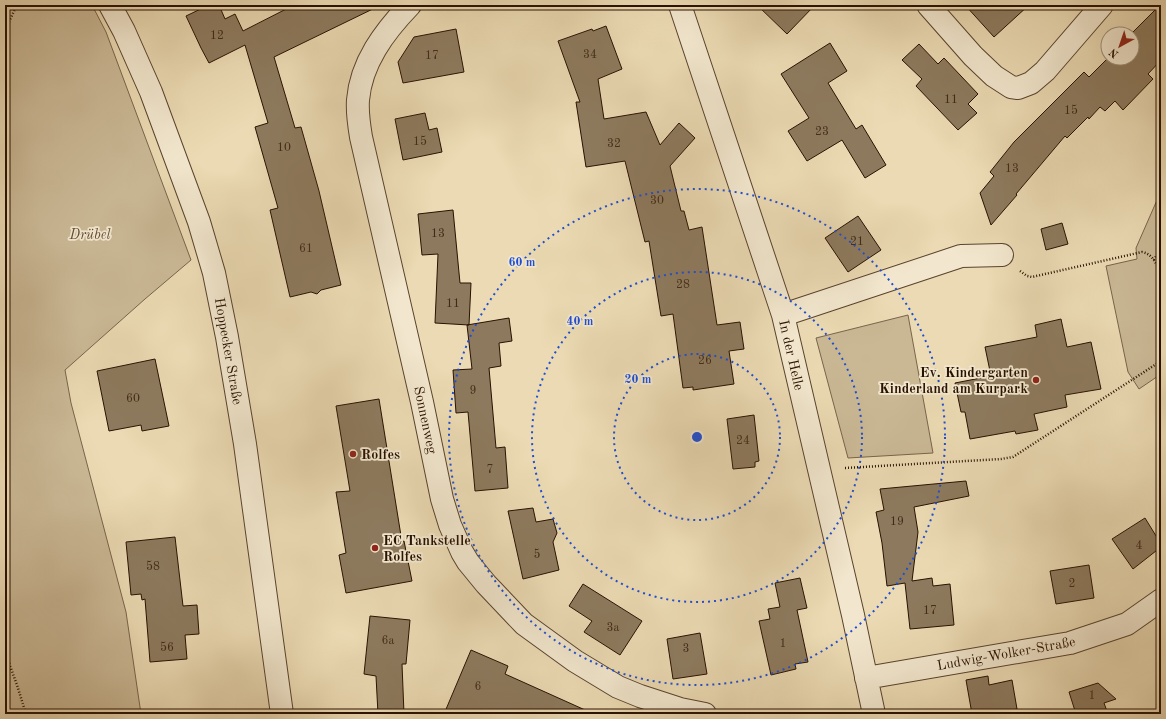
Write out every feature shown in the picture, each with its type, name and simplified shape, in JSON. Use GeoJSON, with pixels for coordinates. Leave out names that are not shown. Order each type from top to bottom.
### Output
{"type":"FeatureCollection","features":[{"type":"Feature","properties":{"kind":"street","name":"Hoppecker Straße"},"geometry":{"type":"LineString","coordinates":[[110,5],[124,31],[152,92],[199,222],[214,273],[245,444],[282,714]]}},
{"type":"Feature","properties":{"kind":"street","name":"Sonnenweg"},"geometry":{"type":"LineString","coordinates":[[410,5],[396,20],[368,60],[360,86],[358,116],[361,137],[422,402],[442,499],[456,540],[468,562],[486,584],[524,624],[542,638],[575,661],[618,687],[658,702],[705,714]]}},
{"type":"Feature","properties":{"kind":"street"},"geometry":{"type":"LineString","coordinates":[[928,5],[973,56],[994,76],[1011,87],[1018,88],[1025,86],[1038,78],[1102,5]]}},
{"type":"Feature","properties":{"kind":"street","name":"In der Helle"},"geometry":{"type":"LineString","coordinates":[[685,7],[783,315],[851,607],[874,714]]}},
{"type":"Feature","properties":{"kind":"street"},"geometry":{"type":"LineString","coordinates":[[783,315],[961,256],[1002,255]]}},
{"type":"Feature","properties":{"kind":"street","name":"Ludwig-Wolker-Straße"},"geometry":{"type":"LineString","coordinates":[[866,678],[1070,643],[1127,624],[1161,600]]}},
{"type":"Feature","properties":{"kind":"path"},"geometry":{"type":"LineString","coordinates":[[5,30],[18,5]]}},
{"type":"Feature","properties":{"kind":"path"},"geometry":{"type":"LineString","coordinates":[[1154,260],[1161,247]]}},
{"type":"Feature","properties":{"kind":"path"},"geometry":{"type":"LineString","coordinates":[[1002,255],[1022,273],[1032,277],[1142,252],[1146,253],[1154,260],[1161,273]]}},
{"type":"Feature","properties":{"kind":"path"},"geometry":{"type":"LineString","coordinates":[[819,470],[1006,459],[1020,454],[1161,361]]}},
{"type":"Feature","properties":{"kind":"path"},"geometry":{"type":"LineString","coordinates":[[5,652],[18,685],[26,714]]}},
{"type":"Feature","properties":{"kind":"green space","name":"Drübel"},"geometry":{"type":"Polygon","coordinates":[[[5,5],[92,5],[106,32],[191,260],[65,370],[71,403],[126,612],[141,714],[5,714],[5,5]]]}},
{"type":"Feature","properties":{"kind":"green space"},"geometry":{"type":"Polygon","coordinates":[[[1161,191],[1161,374],[1139,389],[1128,372],[1106,266],[1137,259],[1136,248],[1161,191]]]}},
{"type":"Feature","properties":{"kind":"green space"},"geometry":{"type":"Polygon","coordinates":[[[908,315],[933,453],[848,458],[816,338],[908,315]]]}},
{"type":"Feature","properties":{"kind":"building"},"geometry":{"type":"Polygon","coordinates":[[[209,5],[219,5],[225,19],[235,14],[243,31],[294,5],[381,5],[274,57],[295,128],[301,127],[319,191],[341,285],[321,290],[317,294],[311,292],[290,297],[270,210],[278,208],[255,127],[268,123],[245,45],[209,63],[201,48],[186,16],[209,5]]]}},
{"type":"Feature","properties":{"kind":"building"},"geometry":{"type":"Polygon","coordinates":[[[757,5],[815,5],[787,34],[757,5]]]}},
{"type":"Feature","properties":{"kind":"building"},"geometry":{"type":"Polygon","coordinates":[[[965,5],[1029,5],[994,37],[965,5]]]}},
{"type":"Feature","properties":{"kind":"building"},"geometry":{"type":"Polygon","coordinates":[[[1161,5],[1161,60],[1148,74],[1153,79],[1123,110],[1115,101],[1105,111],[1100,107],[1089,119],[1088,117],[1067,138],[1065,136],[991,225],[980,193],[994,176],[990,172],[1014,142],[1084,72],[1089,77],[1100,66],[1140,66],[1139,26],[1161,5]]]}},
{"type":"Feature","properties":{"kind":"building"},"geometry":{"type":"Polygon","coordinates":[[[606,26],[622,69],[598,79],[604,119],[646,112],[660,145],[679,123],[695,138],[670,166],[681,211],[684,211],[689,230],[702,227],[717,325],[740,322],[744,349],[729,351],[734,384],[693,390],[693,387],[683,388],[673,314],[661,316],[649,241],[645,242],[625,161],[586,167],[576,102],[580,102],[558,41],[592,29],[593,31],[606,26]]]}},
{"type":"Feature","properties":{"kind":"building"},"geometry":{"type":"Polygon","coordinates":[[[456,29],[464,72],[403,83],[398,62],[414,37],[456,29]]]}},
{"type":"Feature","properties":{"kind":"building"},"geometry":{"type":"Polygon","coordinates":[[[830,43],[847,71],[828,83],[856,129],[862,125],[886,165],[865,178],[842,140],[807,161],[788,131],[809,118],[781,74],[830,43]]]}},
{"type":"Feature","properties":{"kind":"building"},"geometry":{"type":"Polygon","coordinates":[[[919,44],[938,64],[944,58],[978,94],[968,104],[977,113],[958,130],[916,86],[922,79],[902,60],[919,44]]]}},
{"type":"Feature","properties":{"kind":"building"},"geometry":{"type":"Polygon","coordinates":[[[425,113],[429,130],[437,128],[442,152],[403,160],[395,119],[425,113]]]}},
{"type":"Feature","properties":{"kind":"building"},"geometry":{"type":"Polygon","coordinates":[[[453,210],[460,283],[471,283],[469,325],[435,323],[438,254],[422,255],[418,214],[453,210]]]}},
{"type":"Feature","properties":{"kind":"building"},"geometry":{"type":"Polygon","coordinates":[[[858,216],[881,250],[848,272],[825,238],[858,216]]]}},
{"type":"Feature","properties":{"kind":"building"},"geometry":{"type":"Polygon","coordinates":[[[1062,223],[1068,244],[1046,250],[1041,229],[1062,223]]]}},
{"type":"Feature","properties":{"kind":"building"},"geometry":{"type":"Polygon","coordinates":[[[509,318],[512,341],[499,343],[501,366],[489,368],[496,448],[505,447],[508,488],[475,491],[468,412],[456,413],[453,370],[472,369],[467,325],[509,318]]]}},
{"type":"Feature","properties":{"kind":"building","name":"Ev. Kindergarten Kinderland am Kurpark"},"geometry":{"type":"Polygon","coordinates":[[[1061,319],[1067,347],[1091,342],[1101,389],[1065,395],[1067,407],[1034,414],[1038,430],[1016,434],[1015,431],[970,439],[965,412],[961,412],[955,383],[991,376],[985,347],[1037,337],[1035,325],[1061,319]]]}},
{"type":"Feature","properties":{"kind":"building"},"geometry":{"type":"Polygon","coordinates":[[[155,359],[169,426],[142,431],[141,425],[109,431],[97,371],[155,359]]]}},
{"type":"Feature","properties":{"kind":"building"},"geometry":{"type":"Polygon","coordinates":[[[379,399],[402,542],[404,541],[412,581],[346,593],[339,555],[346,553],[336,492],[350,491],[336,406],[379,399]]]}},
{"type":"Feature","properties":{"kind":"building"},"geometry":{"type":"Polygon","coordinates":[[[754,415],[759,461],[755,462],[755,467],[733,469],[727,419],[754,415]]]}},
{"type":"Feature","properties":{"kind":"building"},"geometry":{"type":"Polygon","coordinates":[[[966,481],[969,496],[914,507],[918,532],[912,581],[932,578],[933,586],[950,584],[954,625],[910,629],[905,583],[887,586],[882,543],[876,512],[884,510],[880,489],[966,481]]]}},
{"type":"Feature","properties":{"kind":"building"},"geometry":{"type":"Polygon","coordinates":[[[533,508],[536,522],[553,519],[557,533],[553,542],[559,570],[523,579],[508,511],[533,508]]]}},
{"type":"Feature","properties":{"kind":"building"},"geometry":{"type":"Polygon","coordinates":[[[1145,518],[1161,544],[1161,547],[1133,569],[1112,539],[1145,518]]]}},
{"type":"Feature","properties":{"kind":"building"},"geometry":{"type":"Polygon","coordinates":[[[175,537],[183,606],[197,605],[199,634],[185,635],[187,659],[150,662],[145,599],[142,600],[141,594],[131,595],[126,542],[175,537]]]}},
{"type":"Feature","properties":{"kind":"building"},"geometry":{"type":"Polygon","coordinates":[[[1089,565],[1094,598],[1056,604],[1050,571],[1089,565]]]}},
{"type":"Feature","properties":{"kind":"building"},"geometry":{"type":"Polygon","coordinates":[[[800,578],[807,608],[797,610],[808,662],[795,664],[796,669],[771,675],[759,621],[770,619],[768,609],[780,607],[775,583],[800,578]]]}},
{"type":"Feature","properties":{"kind":"building"},"geometry":{"type":"Polygon","coordinates":[[[583,584],[642,621],[620,655],[584,632],[592,621],[569,606],[583,584]]]}},
{"type":"Feature","properties":{"kind":"building"},"geometry":{"type":"Polygon","coordinates":[[[370,616],[410,620],[406,664],[402,664],[404,714],[378,714],[376,676],[364,674],[370,616]]]}},
{"type":"Feature","properties":{"kind":"building"},"geometry":{"type":"Polygon","coordinates":[[[700,633],[707,674],[673,679],[667,639],[700,633]]]}},
{"type":"Feature","properties":{"kind":"building"},"geometry":{"type":"Polygon","coordinates":[[[471,650],[508,666],[505,674],[594,714],[444,714],[471,650]]]}},
{"type":"Feature","properties":{"kind":"building"},"geometry":{"type":"Polygon","coordinates":[[[988,676],[989,685],[1012,680],[1017,709],[991,714],[972,714],[966,680],[988,676]]]}},
{"type":"Feature","properties":{"kind":"building"},"geometry":{"type":"Polygon","coordinates":[[[1098,683],[1116,699],[1104,703],[1108,714],[1076,714],[1069,692],[1098,683]]]}},
{"type":"Feature","properties":{"kind":"place","name":"Ev. Kindergarten Kinderland am Kurpark"},"geometry":{"type":"Point","coordinates":[1036,380]}},
{"type":"Feature","properties":{"kind":"place","name":"Rolfes"},"geometry":{"type":"Point","coordinates":[353,454]}},
{"type":"Feature","properties":{"kind":"place","name":"EC Tankstelle Rolfes"},"geometry":{"type":"Point","coordinates":[375,548]}}]}
